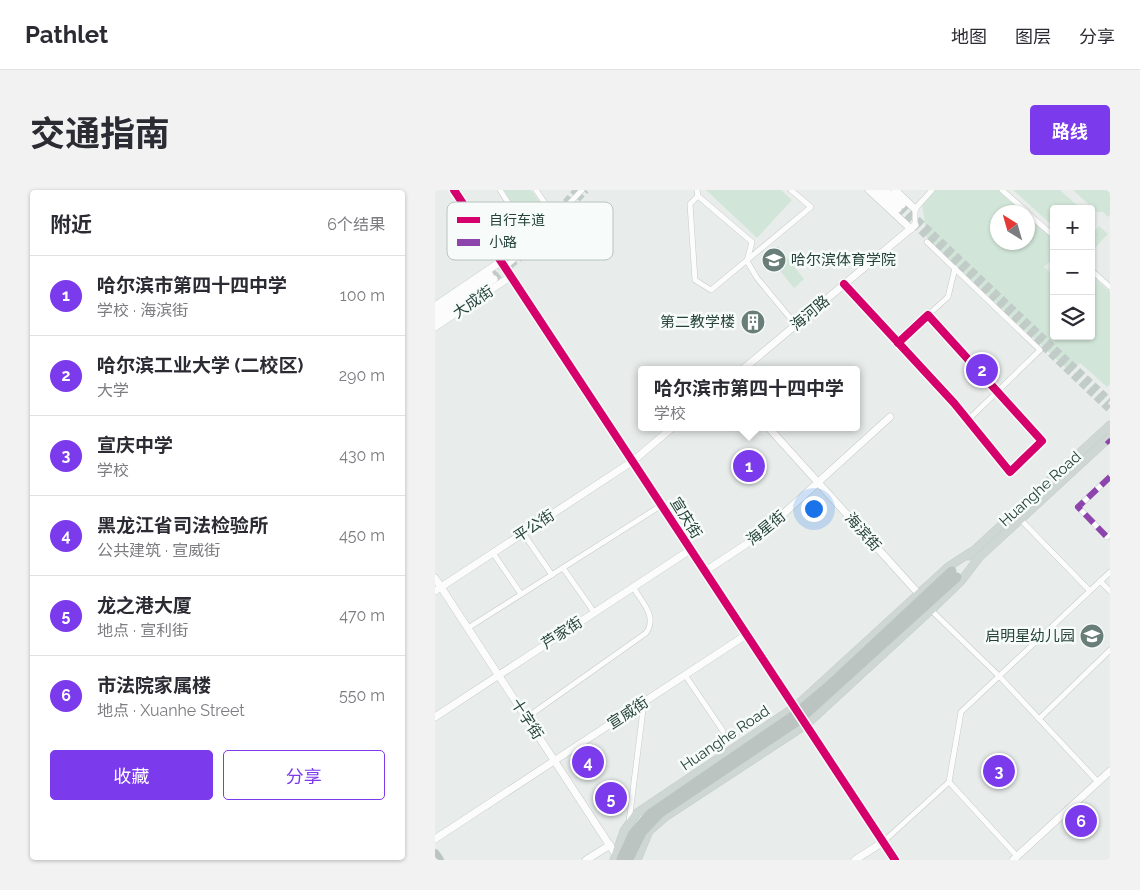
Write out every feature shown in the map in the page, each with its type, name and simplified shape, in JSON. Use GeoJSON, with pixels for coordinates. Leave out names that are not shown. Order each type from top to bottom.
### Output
{"type":"FeatureCollection","features":[{"type":"Feature","properties":{"kind":"highway"},"geometry":{"type":"LineString","coordinates":[[617,858],[633,834],[650,814],[800,710],[954,574]]}},
{"type":"Feature","properties":{"kind":"highway"},"geometry":{"type":"LineString","coordinates":[[628,860],[643,832],[660,813],[799,720],[954,574]]}},
{"type":"Feature","properties":{"kind":"highway"},"geometry":{"type":"LineString","coordinates":[[435,854],[439,860]]}},
{"type":"Feature","properties":{"kind":"main road","name":"Huanghe Road"},"geometry":{"type":"LineString","coordinates":[[954,574],[971,552],[1110,425]]}},
{"type":"Feature","properties":{"kind":"main road","name":"Huanghe Road"},"geometry":{"type":"LineString","coordinates":[[637,860],[649,831],[665,817],[807,724],[931,610],[961,581],[978,559],[1109,440]]}},
{"type":"Feature","properties":{"kind":"main road","name":"Huanghe Road"},"geometry":{"type":"LineString","coordinates":[[617,858],[629,822],[637,814],[795,707],[948,566],[971,552]]}},
{"type":"Feature","properties":{"kind":"main road","name":"Huanghe Road"},"geometry":{"type":"LineString","coordinates":[[954,574],[978,559]]}},
{"type":"Feature","properties":{"kind":"street","name":"宣庆街"},"geometry":{"type":"LineString","coordinates":[[454,190],[462,202]]}},
{"type":"Feature","properties":{"kind":"street"},"geometry":{"type":"LineString","coordinates":[[500,190],[508,202]]}},
{"type":"Feature","properties":{"kind":"street"},"geometry":{"type":"LineString","coordinates":[[535,190],[544,202]]}},
{"type":"Feature","properties":{"kind":"street"},"geometry":{"type":"LineString","coordinates":[[570,202],[582,190]]}},
{"type":"Feature","properties":{"kind":"street"},"geometry":{"type":"LineString","coordinates":[[791,190],[811,207],[747,261],[711,290],[695,280],[690,204],[698,193],[753,242],[747,261],[757,278],[796,325]]}},
{"type":"Feature","properties":{"kind":"street"},"geometry":{"type":"LineString","coordinates":[[869,190],[913,227]]}},
{"type":"Feature","properties":{"kind":"street"},"geometry":{"type":"LineString","coordinates":[[877,190],[900,207],[885,190]]}},
{"type":"Feature","properties":{"kind":"street"},"geometry":{"type":"LineString","coordinates":[[895,190],[915,209]]}},
{"type":"Feature","properties":{"kind":"street"},"geometry":{"type":"LineString","coordinates":[[913,227],[915,209],[932,190]]}},
{"type":"Feature","properties":{"kind":"street"},"geometry":{"type":"LineString","coordinates":[[1002,190],[1018,205]]}},
{"type":"Feature","properties":{"kind":"street"},"geometry":{"type":"LineString","coordinates":[[1035,220],[1050,233]]}},
{"type":"Feature","properties":{"kind":"street","name":"海河路"},"geometry":{"type":"LineString","coordinates":[[747,366],[913,227]]}},
{"type":"Feature","properties":{"kind":"street"},"geometry":{"type":"LineString","coordinates":[[927,242],[1041,350],[968,420]]}},
{"type":"Feature","properties":{"kind":"street","name":"宣庆街"},"geometry":{"type":"LineString","coordinates":[[499,260],[633,461],[746,636],[807,724],[895,860]]}},
{"type":"Feature","properties":{"kind":"street"},"geometry":{"type":"LineString","coordinates":[[502,265],[508,260]]}},
{"type":"Feature","properties":{"kind":"street","name":"大成街"},"geometry":{"type":"LineString","coordinates":[[435,306],[502,265]]}},
{"type":"Feature","properties":{"kind":"street"},"geometry":{"type":"LineString","coordinates":[[898,342],[948,297],[955,268]]}},
{"type":"Feature","properties":{"kind":"street"},"geometry":{"type":"LineString","coordinates":[[1095,274],[1110,287]]}},
{"type":"Feature","properties":{"kind":"street","name":"大成街"},"geometry":{"type":"LineString","coordinates":[[435,312],[492,277],[435,319]]}},
{"type":"Feature","properties":{"kind":"street","name":"大成街"},"geometry":{"type":"LineString","coordinates":[[435,327],[510,277]]}},
{"type":"Feature","properties":{"kind":"street"},"geometry":{"type":"LineString","coordinates":[[844,284],[968,420],[1010,472],[1042,441],[998,390],[928,315]]}},
{"type":"Feature","properties":{"kind":"street","name":"海星街"},"geometry":{"type":"LineString","coordinates":[[704,572],[760,535],[890,416]]}},
{"type":"Feature","properties":{"kind":"street"},"geometry":{"type":"LineString","coordinates":[[633,461],[668,431]]}},
{"type":"Feature","properties":{"kind":"street","name":"海滨街"},"geometry":{"type":"LineString","coordinates":[[771,431],[918,593]]}},
{"type":"Feature","properties":{"kind":"street","name":"平公街"},"geometry":{"type":"LineString","coordinates":[[438,589],[633,461]]}},
{"type":"Feature","properties":{"kind":"street"},"geometry":{"type":"LineString","coordinates":[[1110,478],[1078,507],[1107,537],[1110,534]]}},
{"type":"Feature","properties":{"kind":"street"},"geometry":{"type":"LineString","coordinates":[[468,628],[662,506]]}},
{"type":"Feature","properties":{"kind":"street"},"geometry":{"type":"LineString","coordinates":[[1021,520],[1090,591]]}},
{"type":"Feature","properties":{"kind":"street"},"geometry":{"type":"LineString","coordinates":[[523,533],[552,574]]}},
{"type":"Feature","properties":{"kind":"street","name":"芦家街"},"geometry":{"type":"LineString","coordinates":[[435,717],[690,550]]}},
{"type":"Feature","properties":{"kind":"street"},"geometry":{"type":"LineString","coordinates":[[493,553],[521,594]]}},
{"type":"Feature","properties":{"kind":"street"},"geometry":{"type":"LineString","coordinates":[[563,568],[594,612]]}},
{"type":"Feature","properties":{"kind":"street"},"geometry":{"type":"LineString","coordinates":[[855,860],[883,842],[949,782],[961,712],[1110,572]]}},
{"type":"Feature","properties":{"kind":"street","name":"十字街"},"geometry":{"type":"LineString","coordinates":[[435,578],[438,589],[468,628],[617,858]]}},
{"type":"Feature","properties":{"kind":"street"},"geometry":{"type":"LineString","coordinates":[[1100,581],[1110,591]]}},
{"type":"Feature","properties":{"kind":"street"},"geometry":{"type":"LineString","coordinates":[[526,718],[646,633],[651,626],[652,618],[633,587]]}},
{"type":"Feature","properties":{"kind":"street"},"geometry":{"type":"LineString","coordinates":[[931,610],[999,676],[1098,782]]}},
{"type":"Feature","properties":{"kind":"street","name":"宣威街"},"geometry":{"type":"LineString","coordinates":[[435,839],[746,636]]}},
{"type":"Feature","properties":{"kind":"street"},"geometry":{"type":"LineString","coordinates":[[1039,719],[1110,650]]}},
{"type":"Feature","properties":{"kind":"street"},"geometry":{"type":"LineString","coordinates":[[685,675],[723,731]]}},
{"type":"Feature","properties":{"kind":"street"},"geometry":{"type":"LineString","coordinates":[[629,822],[645,702]]}},
{"type":"Feature","properties":{"kind":"street"},"geometry":{"type":"LineString","coordinates":[[949,782],[1015,858],[1110,771]]}},
{"type":"Feature","properties":{"kind":"street"},"geometry":{"type":"LineString","coordinates":[[586,860],[610,845]]}},
{"type":"Feature","properties":{"kind":"green space"},"geometry":{"type":"Polygon","coordinates":[[[502,190],[531,190],[540,202],[510,202],[502,190]]]}},
{"type":"Feature","properties":{"kind":"green space"},"geometry":{"type":"Polygon","coordinates":[[[706,190],[781,190],[792,200],[757,238],[706,190]]]}},
{"type":"Feature","properties":{"kind":"green space"},"geometry":{"type":"Polygon","coordinates":[[[935,190],[1000,190],[1016,205],[990,205],[990,250],[1035,250],[1035,222],[1050,236],[1050,262],[1044,267],[1050,272],[1050,340],[1095,340],[1095,279],[1110,292],[1110,384],[1107,387],[1080,363],[1070,372],[922,233],[926,230],[922,204],[935,190]]]}},
{"type":"Feature","properties":{"kind":"green space"},"geometry":{"type":"Polygon","coordinates":[[[1013,190],[1060,190],[1077,205],[1050,205],[1050,223],[1035,210],[1035,205],[1030,205],[1013,190]]]}},
{"type":"Feature","properties":{"kind":"green space"},"geometry":{"type":"Polygon","coordinates":[[[1073,190],[1110,190],[1110,215],[1108,217],[1103,212],[1095,210],[1095,205],[1089,205],[1073,190]]]}},
{"type":"Feature","properties":{"kind":"green space"},"geometry":{"type":"Polygon","coordinates":[[[1099,226],[1108,234],[1095,248],[1095,230],[1099,226]]]}},
{"type":"Feature","properties":{"kind":"green space"},"geometry":{"type":"Polygon","coordinates":[[[778,246],[804,279],[794,288],[767,255],[778,246]]]}},
{"type":"Feature","properties":{"kind":"tunnel"},"geometry":{"type":"LineString","coordinates":[[566,202],[577,190]]}},
{"type":"Feature","properties":{"kind":"tunnel"},"geometry":{"type":"LineString","coordinates":[[575,202],[586,190]]}},
{"type":"Feature","properties":{"kind":"tunnel"},"geometry":{"type":"LineString","coordinates":[[902,205],[1110,401]]}},
{"type":"Feature","properties":{"kind":"tunnel"},"geometry":{"type":"LineString","coordinates":[[898,209],[1110,410]]}},
{"type":"Feature","properties":{"kind":"tunnel"},"geometry":{"type":"LineString","coordinates":[[490,275],[508,260]]}},
{"type":"Feature","properties":{"kind":"tunnel"},"geometry":{"type":"LineString","coordinates":[[494,279],[517,260]]}},
{"type":"Feature","properties":{"kind":"marked path"},"geometry":{"type":"LineString","coordinates":[[1107,440],[1110,443]]}},
{"type":"Feature","properties":{"kind":"marked path"},"geometry":{"type":"LineString","coordinates":[[1110,477],[1078,507],[1107,537],[1110,534]]}},
{"type":"Feature","properties":{"kind":"cycle path"},"geometry":{"type":"LineString","coordinates":[[454,190],[462,202]]}},
{"type":"Feature","properties":{"kind":"cycle path"},"geometry":{"type":"LineString","coordinates":[[500,260],[895,860]]}},
{"type":"Feature","properties":{"kind":"cycle path"},"geometry":{"type":"LineString","coordinates":[[844,284],[954,403],[1010,472],[1042,441],[928,315],[898,343]]}},
{"type":"Feature","properties":{"kind":"place","name":"哈尔滨体育学院"},"geometry":{"type":"Point","coordinates":[774,260]}},
{"type":"Feature","properties":{"kind":"place","name":"第二教学楼"},"geometry":{"type":"Point","coordinates":[753,322]}},
{"type":"Feature","properties":{"kind":"place","name":"哈尔滨工业大学 (二校区)"},"geometry":{"type":"Point","coordinates":[982,370]}},
{"type":"Feature","properties":{"kind":"place","name":"哈尔滨市第四十四中学"},"geometry":{"type":"Point","coordinates":[749,466]}},
{"type":"Feature","properties":{"kind":"place","name":"启明星幼儿园"},"geometry":{"type":"Point","coordinates":[1092,636]}},
{"type":"Feature","properties":{"kind":"place","name":"黑龙江省司法检验所"},"geometry":{"type":"Point","coordinates":[588,762]}},
{"type":"Feature","properties":{"kind":"place","name":"宣庆中学"},"geometry":{"type":"Point","coordinates":[999,771]}},
{"type":"Feature","properties":{"kind":"place","name":"龙之港大厦"},"geometry":{"type":"Point","coordinates":[611,798]}},
{"type":"Feature","properties":{"kind":"place","name":"市法院家属楼"},"geometry":{"type":"Point","coordinates":[1081,821]}}]}
